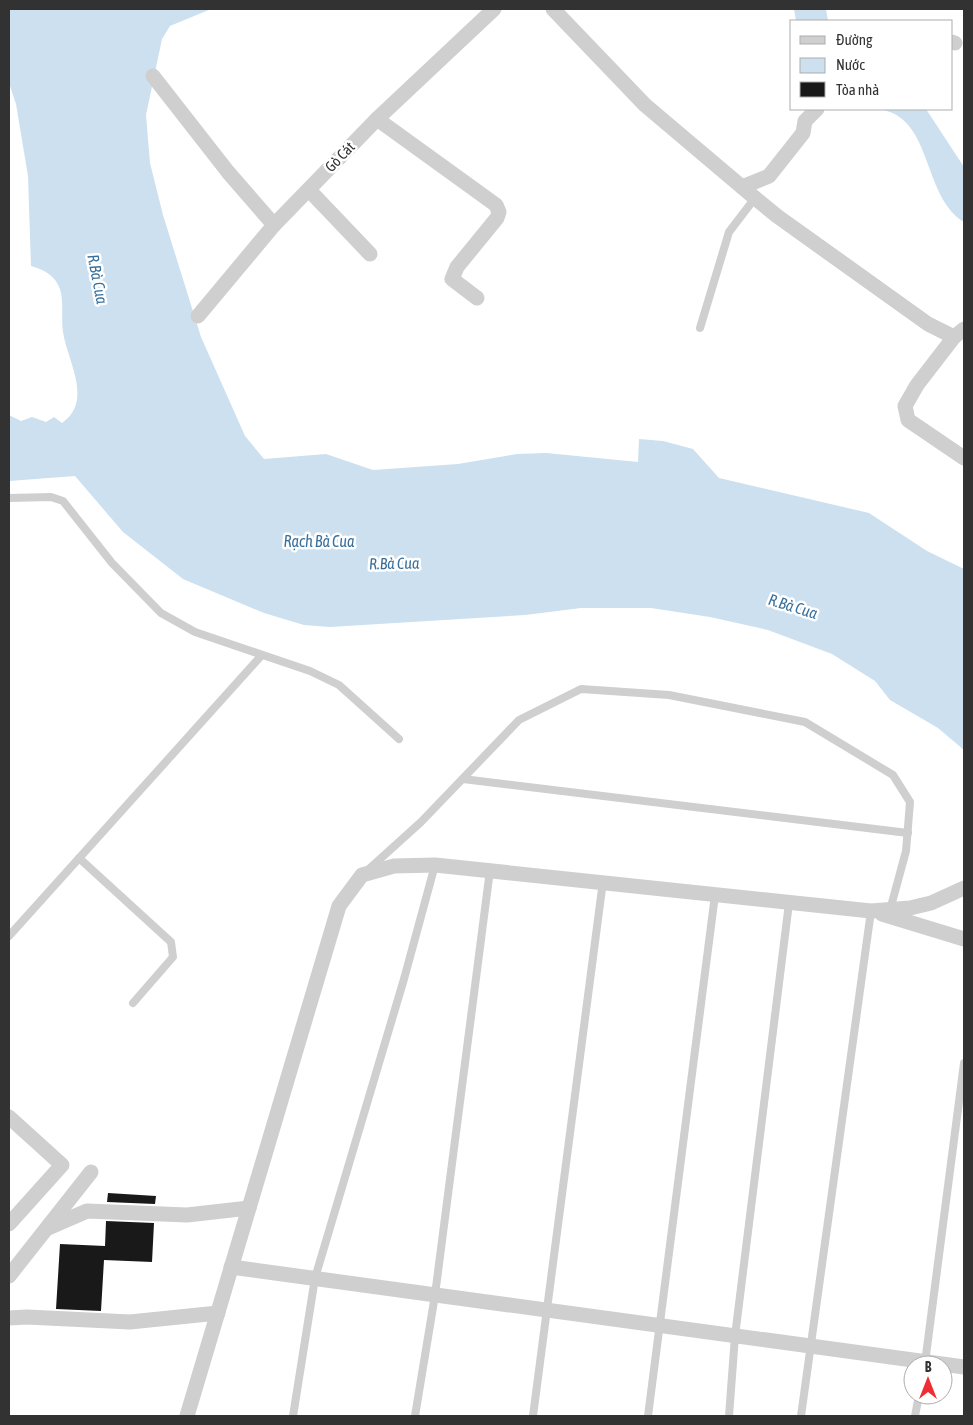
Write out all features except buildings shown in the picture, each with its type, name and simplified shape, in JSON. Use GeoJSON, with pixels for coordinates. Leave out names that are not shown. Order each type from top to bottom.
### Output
{"type":"FeatureCollection","features":[{"type":"Feature","properties":{"kind":"street","name":"Gò Cát"},"geometry":{"type":"LineString","coordinates":[[198,316],[274,225],[377,119],[494,9]]}},
{"type":"Feature","properties":{"kind":"street"},"geometry":{"type":"LineString","coordinates":[[554,9],[645,105],[777,216],[928,324],[959,333],[916,385],[905,406],[908,420],[964,458]]}},
{"type":"Feature","properties":{"kind":"street"},"geometry":{"type":"LineString","coordinates":[[153,76],[228,172],[274,225]]}},
{"type":"Feature","properties":{"kind":"street"},"geometry":{"type":"LineString","coordinates":[[742,187],[770,176],[803,134],[805,122],[816,110]]}},
{"type":"Feature","properties":{"kind":"street"},"geometry":{"type":"LineString","coordinates":[[377,119],[496,205],[499,212],[497,218],[457,267],[452,279],[477,298]]}},
{"type":"Feature","properties":{"kind":"street"},"geometry":{"type":"LineString","coordinates":[[308,190],[370,254]]}},
{"type":"Feature","properties":{"kind":"street"},"geometry":{"type":"LineString","coordinates":[[187,1416],[339,906],[362,875],[394,866],[435,865],[871,910],[890,910],[931,903],[958,891]]}},
{"type":"Feature","properties":{"kind":"street"},"geometry":{"type":"LineString","coordinates":[[871,910],[964,939]]}},
{"type":"Feature","properties":{"kind":"street"},"geometry":{"type":"LineString","coordinates":[[9,1117],[62,1165],[9,1224]]}},
{"type":"Feature","properties":{"kind":"street"},"geometry":{"type":"LineString","coordinates":[[9,1276],[91,1172]]}},
{"type":"Feature","properties":{"kind":"street"},"geometry":{"type":"LineString","coordinates":[[48,1228],[87,1211],[187,1216],[249,1208]]}},
{"type":"Feature","properties":{"kind":"street"},"geometry":{"type":"LineString","coordinates":[[231,1267],[903,1360]]}},
{"type":"Feature","properties":{"kind":"street"},"geometry":{"type":"LineString","coordinates":[[9,1318],[27,1317],[130,1322],[218,1314]]}},
{"type":"Feature","properties":{"kind":"lane"},"geometry":{"type":"LineString","coordinates":[[700,328],[729,232],[755,198]]}},
{"type":"Feature","properties":{"kind":"lane"},"geometry":{"type":"LineString","coordinates":[[9,498],[51,497],[64,501],[112,563],[161,613],[195,632],[261,656],[310,671],[339,685],[399,739]]}},
{"type":"Feature","properties":{"kind":"lane"},"geometry":{"type":"LineString","coordinates":[[9,936],[261,656]]}},
{"type":"Feature","properties":{"kind":"lane"},"geometry":{"type":"LineString","coordinates":[[362,875],[421,822],[519,720],[581,690],[669,695],[805,722],[893,775],[910,802],[906,851],[890,910]]}},
{"type":"Feature","properties":{"kind":"lane"},"geometry":{"type":"LineString","coordinates":[[462,779],[908,833]]}},
{"type":"Feature","properties":{"kind":"lane"},"geometry":{"type":"LineString","coordinates":[[79,858],[171,942],[173,957],[133,1003]]}},
{"type":"Feature","properties":{"kind":"lane"},"geometry":{"type":"LineString","coordinates":[[292,1416],[315,1278],[404,979],[435,865]]}},
{"type":"Feature","properties":{"kind":"lane"},"geometry":{"type":"LineString","coordinates":[[415,1416],[435,1295],[490,870]]}},
{"type":"Feature","properties":{"kind":"lane"},"geometry":{"type":"LineString","coordinates":[[533,1416],[603,881]]}},
{"type":"Feature","properties":{"kind":"lane"},"geometry":{"type":"LineString","coordinates":[[648,1416],[658,1325],[715,895]]}},
{"type":"Feature","properties":{"kind":"lane"},"geometry":{"type":"LineString","coordinates":[[729,1416],[735,1336],[789,903]]}},
{"type":"Feature","properties":{"kind":"lane"},"geometry":{"type":"LineString","coordinates":[[801,1416],[871,910]]}},
{"type":"Feature","properties":{"kind":"lane"},"geometry":{"type":"LineString","coordinates":[[926,1355],[964,1063]]}},
{"type":"Feature","properties":{"kind":"water","name":"Rạch Bà Cua"},"geometry":{"type":"Polygon","coordinates":[[[9,9],[211,9],[170,26],[162,39],[146,115],[150,163],[163,215],[201,337],[245,436],[264,459],[326,454],[373,470],[458,464],[517,454],[546,453],[638,462],[639,439],[663,441],[693,449],[719,478],[869,513],[927,551],[964,569],[964,750],[938,728],[890,700],[875,681],[832,654],[768,630],[710,617],[651,608],[581,608],[525,615],[330,627],[304,625],[264,613],[183,579],[123,532],[75,476],[9,481],[9,415],[21,421],[32,417],[46,422],[54,417],[62,423],[71,414],[76,403],[77,392],[73,367],[63,332],[60,289],[49,274],[31,266],[28,176],[16,104],[9,83],[9,9]]]}},
{"type":"Feature","properties":{"kind":"water"},"geometry":{"type":"Polygon","coordinates":[[[794,9],[826,9],[828,20],[796,20],[794,9]]]}},
{"type":"Feature","properties":{"kind":"water"},"geometry":{"type":"Polygon","coordinates":[[[881,110],[927,110],[964,167],[964,222],[950,210],[940,194],[918,141],[909,126],[896,115],[881,110]]]}},
{"type":"Feature","properties":{"kind":"water label","name":"R.Bà Cua"},"geometry":{"type":"Point","coordinates":[98,279]}},
{"type":"Feature","properties":{"kind":"water label","name":"R.Bà Cua"},"geometry":{"type":"Point","coordinates":[394,563]}},
{"type":"Feature","properties":{"kind":"water label","name":"R.Bà Cua"},"geometry":{"type":"Point","coordinates":[793,606]}}]}
